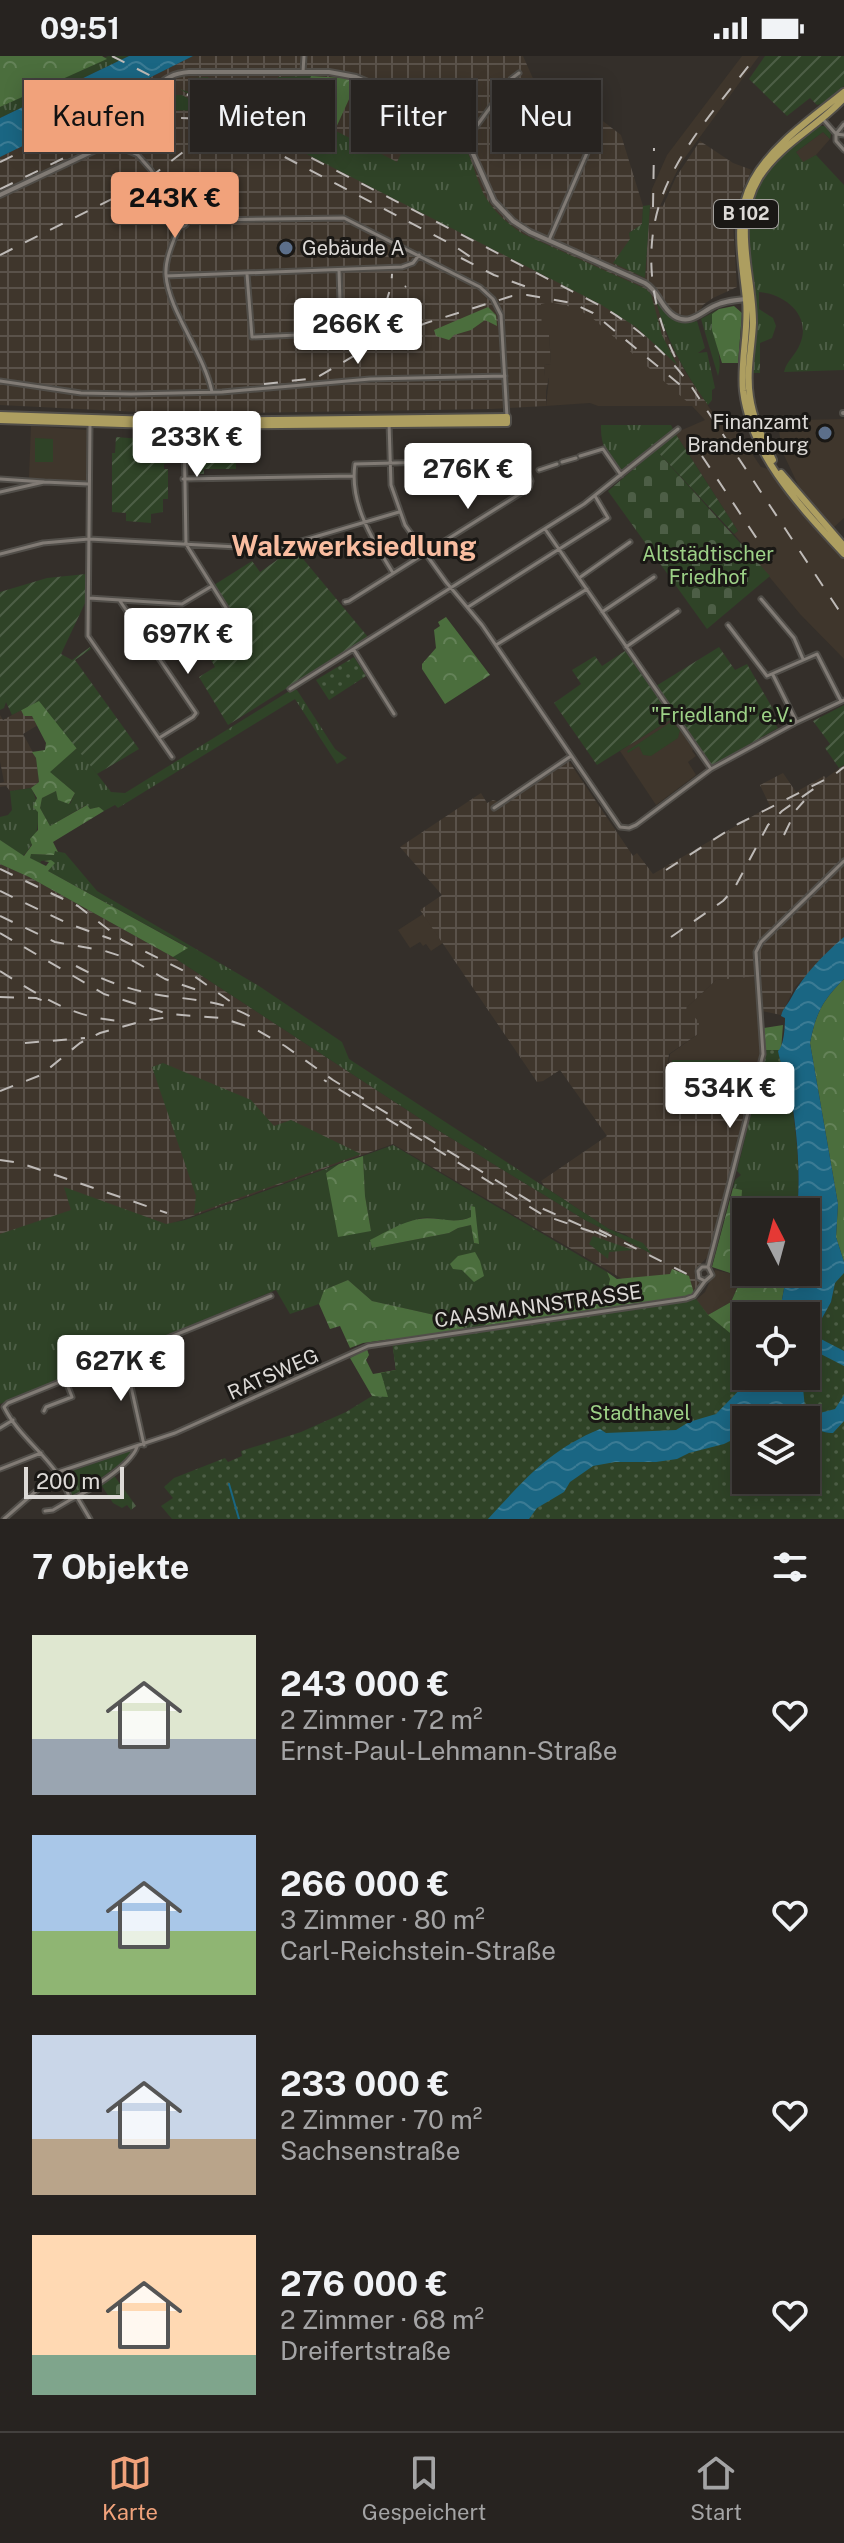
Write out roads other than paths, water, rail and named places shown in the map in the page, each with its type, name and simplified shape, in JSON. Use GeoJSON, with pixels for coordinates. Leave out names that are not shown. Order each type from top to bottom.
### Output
{"type":"FeatureCollection","features":[{"type":"Feature","properties":{"kind":"main road","name":"B 102"},"geometry":{"type":"LineString","coordinates":[[831,535],[774,464],[751,405],[748,380],[752,333],[744,240],[749,199],[760,178],[773,160],[844,92]]}},
{"type":"Feature","properties":{"kind":"main road","name":"B 102"},"geometry":{"type":"LineString","coordinates":[[821,115],[844,98]]}},
{"type":"Feature","properties":{"kind":"main road"},"geometry":{"type":"LineString","coordinates":[[749,299],[743,389],[750,420],[776,472],[844,554]]}},
{"type":"Feature","properties":{"kind":"main road"},"geometry":{"type":"LineString","coordinates":[[0,417],[90,424],[507,420]]}},
{"type":"Feature","properties":{"kind":"main road"},"geometry":{"type":"LineString","coordinates":[[0,417],[184,424]]}},
{"type":"Feature","properties":{"kind":"main road"},"geometry":{"type":"LineString","coordinates":[[831,535],[844,546]]}},
{"type":"Feature","properties":{"kind":"street"},"geometry":{"type":"LineString","coordinates":[[303,72],[304,56]]}},
{"type":"Feature","properties":{"kind":"street"},"geometry":{"type":"LineString","coordinates":[[137,154],[147,133],[152,99],[163,81],[171,75],[189,72],[303,72],[336,73],[364,80]]}},
{"type":"Feature","properties":{"kind":"street"},"geometry":{"type":"LineString","coordinates":[[476,127],[511,79],[519,73]]}},
{"type":"Feature","properties":{"kind":"street"},"geometry":{"type":"LineString","coordinates":[[821,115],[844,150]]}},
{"type":"Feature","properties":{"kind":"street"},"geometry":{"type":"LineString","coordinates":[[836,134],[844,124]]}},
{"type":"Feature","properties":{"kind":"street"},"geometry":{"type":"LineString","coordinates":[[836,134],[844,135]]}},
{"type":"Feature","properties":{"kind":"street"},"geometry":{"type":"LineString","coordinates":[[0,195],[102,147],[123,148],[137,154],[151,170],[177,213]]}},
{"type":"Feature","properties":{"kind":"street"},"geometry":{"type":"LineString","coordinates":[[471,152],[494,201],[522,227],[645,283],[655,290],[667,311],[679,318],[693,318],[722,303],[749,299]]}},
{"type":"Feature","properties":{"kind":"street"},"geometry":{"type":"LineString","coordinates":[[549,240],[587,152]]}},
{"type":"Feature","properties":{"kind":"street"},"geometry":{"type":"LineString","coordinates":[[177,213],[185,213],[188,220],[187,225],[179,227]]}},
{"type":"Feature","properties":{"kind":"street"},"geometry":{"type":"LineString","coordinates":[[177,213],[174,221],[179,227]]}},
{"type":"Feature","properties":{"kind":"street"},"geometry":{"type":"LineString","coordinates":[[188,220],[336,217],[354,222],[475,283],[493,299],[501,315],[507,420]]}},
{"type":"Feature","properties":{"kind":"street"},"geometry":{"type":"LineString","coordinates":[[179,227],[167,261],[166,276],[172,298],[207,370],[212,392]]}},
{"type":"Feature","properties":{"kind":"street"},"geometry":{"type":"LineString","coordinates":[[166,276],[406,267],[419,255]]}},
{"type":"Feature","properties":{"kind":"street"},"geometry":{"type":"LineString","coordinates":[[247,273],[250,334],[257,338],[340,334],[339,270]]}},
{"type":"Feature","properties":{"kind":"street"},"geometry":{"type":"LineString","coordinates":[[0,381],[88,393],[212,392],[356,379],[505,376]]}},
{"type":"Feature","properties":{"kind":"street"},"geometry":{"type":"LineString","coordinates":[[389,421],[391,485],[399,512],[424,553],[496,645],[620,827],[636,825],[711,769],[842,700],[817,654],[767,676],[728,625]]}},
{"type":"Feature","properties":{"kind":"street"},"geometry":{"type":"LineString","coordinates":[[90,424],[89,640],[172,757]]}},
{"type":"Feature","properties":{"kind":"street"},"geometry":{"type":"LineString","coordinates":[[184,424],[185,537],[243,635]]}},
{"type":"Feature","properties":{"kind":"street"},"geometry":{"type":"LineString","coordinates":[[290,689],[595,496],[678,429]]}},
{"type":"Feature","properties":{"kind":"street"},"geometry":{"type":"LineString","coordinates":[[534,472],[603,449],[621,476]]}},
{"type":"Feature","properties":{"kind":"street"},"geometry":{"type":"LineString","coordinates":[[393,573],[364,522],[354,476],[356,464],[517,460],[534,472]]}},
{"type":"Feature","properties":{"kind":"street"},"geometry":{"type":"LineString","coordinates":[[345,602],[529,488],[534,472]]}},
{"type":"Feature","properties":{"kind":"street"},"geometry":{"type":"LineString","coordinates":[[183,479],[354,476]]}},
{"type":"Feature","properties":{"kind":"street"},"geometry":{"type":"LineString","coordinates":[[0,479],[90,484]]}},
{"type":"Feature","properties":{"kind":"street"},"geometry":{"type":"LineString","coordinates":[[0,492],[44,482]]}},
{"type":"Feature","properties":{"kind":"street"},"geometry":{"type":"LineString","coordinates":[[468,607],[608,518],[595,496]]}},
{"type":"Feature","properties":{"kind":"street"},"geometry":{"type":"LineString","coordinates":[[0,554],[43,543],[89,539],[274,549],[399,512]]}},
{"type":"Feature","properties":{"kind":"street"},"geometry":{"type":"LineString","coordinates":[[545,529],[711,769]]}},
{"type":"Feature","properties":{"kind":"street"},"geometry":{"type":"LineString","coordinates":[[579,578],[630,542]]}},
{"type":"Feature","properties":{"kind":"street"},"geometry":{"type":"LineString","coordinates":[[602,612],[654,577]]}},
{"type":"Feature","properties":{"kind":"street"},"geometry":{"type":"LineString","coordinates":[[88,598],[184,604],[212,586]]}},
{"type":"Feature","properties":{"kind":"street"},"geometry":{"type":"LineString","coordinates":[[496,645],[587,589]]}},
{"type":"Feature","properties":{"kind":"street"},"geometry":{"type":"LineString","coordinates":[[761,599],[794,638],[803,659]]}},
{"type":"Feature","properties":{"kind":"street"},"geometry":{"type":"LineString","coordinates":[[120,601],[196,713],[159,738]]}},
{"type":"Feature","properties":{"kind":"street"},"geometry":{"type":"LineString","coordinates":[[626,647],[678,611]]}},
{"type":"Feature","properties":{"kind":"street"},"geometry":{"type":"LineString","coordinates":[[354,650],[394,714]]}},
{"type":"Feature","properties":{"kind":"street"},"geometry":{"type":"LineString","coordinates":[[773,675],[797,722]]}},
{"type":"Feature","properties":{"kind":"street"},"geometry":{"type":"LineString","coordinates":[[494,808],[571,756]]}},
{"type":"Feature","properties":{"kind":"street"},"geometry":{"type":"LineString","coordinates":[[708,1267],[763,1054],[756,952],[761,942],[844,861]]}},
{"type":"Feature","properties":{"kind":"street"},"geometry":{"type":"LineString","coordinates":[[708,1267],[712,1275],[705,1281],[699,1278],[698,1271],[708,1267]]}},
{"type":"Feature","properties":{"kind":"street","name":"CAASMANNSTRASSE"},"geometry":{"type":"LineString","coordinates":[[368,1346],[686,1299],[694,1296],[705,1281]]}},
{"type":"Feature","properties":{"kind":"street"},"geometry":{"type":"LineString","coordinates":[[70,1500],[68,1489],[58,1472],[5,1411],[6,1404],[271,1296]]}},
{"type":"Feature","properties":{"kind":"street","name":"RATSWEG"},"geometry":{"type":"LineString","coordinates":[[58,1472],[144,1445],[368,1346]]}},
{"type":"Feature","properties":{"kind":"street"},"geometry":{"type":"LineString","coordinates":[[124,1355],[144,1445]]}},
{"type":"Feature","properties":{"kind":"street"},"geometry":{"type":"LineString","coordinates":[[44,1411],[46,1407],[72,1397],[65,1379]]}},
{"type":"Feature","properties":{"kind":"street"},"geometry":{"type":"LineString","coordinates":[[0,1428],[13,1420]]}},
{"type":"Feature","properties":{"kind":"street"},"geometry":{"type":"LineString","coordinates":[[45,1511],[77,1497],[124,1464],[135,1454],[137,1447]]}},
{"type":"Feature","properties":{"kind":"street"},"geometry":{"type":"LineString","coordinates":[[0,1469],[41,1453]]}},
{"type":"Feature","properties":{"kind":"street"},"geometry":{"type":"LineString","coordinates":[[4,1519],[58,1472]]}},
{"type":"Feature","properties":{"kind":"street"},"geometry":{"type":"LineString","coordinates":[[77,1497],[90,1519]]}},
{"type":"Feature","properties":{"kind":"water"},"geometry":{"type":"Polygon","coordinates":[[[129,56],[193,56],[145,80],[79,80],[129,56]]]}},
{"type":"Feature","properties":{"kind":"water"},"geometry":{"type":"Polygon","coordinates":[[[24,106],[24,145],[0,157],[0,118],[24,106]]]}},
{"type":"Feature","properties":{"kind":"water"},"geometry":{"type":"Polygon","coordinates":[[[844,937],[844,979],[821,1008],[810,1043],[838,1204],[836,1237],[844,1262],[844,1273],[835,1283],[831,1302],[820,1322],[820,1302],[782,1302],[784,1286],[820,1286],[820,1198],[798,1198],[796,1133],[789,1087],[778,1051],[784,1036],[785,1018],[781,1016],[784,1009],[821,958],[844,937]]]}},
{"type":"Feature","properties":{"kind":"water"},"geometry":{"type":"Polygon","coordinates":[[[820,1339],[844,1351],[844,1366],[820,1354],[820,1339]]]}},
{"type":"Feature","properties":{"kind":"water"},"geometry":{"type":"Polygon","coordinates":[[[739,1390],[803,1390],[805,1406],[732,1406],[732,1440],[724,1444],[677,1459],[593,1466],[570,1482],[564,1492],[537,1508],[529,1519],[488,1519],[539,1467],[582,1437],[600,1429],[606,1433],[676,1430],[689,1422],[716,1414],[739,1390]]]}},
{"type":"Feature","properties":{"kind":"water"},"geometry":{"type":"Polygon","coordinates":[[[844,1395],[844,1421],[833,1433],[821,1431],[820,1413],[835,1409],[844,1395]]]}},
{"type":"Feature","properties":{"kind":"waterway"},"geometry":{"type":"LineString","coordinates":[[229,1484],[239,1519]]}},
{"type":"Feature","properties":{"kind":"railway"},"geometry":{"type":"LineString","coordinates":[[112,56],[599,305],[638,331],[661,351],[691,386],[844,618]]}},
{"type":"Feature","properties":{"kind":"railway"},"geometry":{"type":"LineString","coordinates":[[675,357],[654,291],[652,245],[661,200],[688,146],[756,56]]}},
{"type":"Feature","properties":{"kind":"railway"},"geometry":{"type":"LineString","coordinates":[[0,189],[121,131],[157,120],[194,119],[235,131],[453,245],[472,258]]}},
{"type":"Feature","properties":{"kind":"railway"},"geometry":{"type":"LineString","coordinates":[[0,255],[140,185],[190,147]]}},
{"type":"Feature","properties":{"kind":"railway"},"geometry":{"type":"LineString","coordinates":[[653,207],[654,148]]}},
{"type":"Feature","properties":{"kind":"railway"},"geometry":{"type":"LineString","coordinates":[[0,162],[24,150]]}},
{"type":"Feature","properties":{"kind":"railway"},"geometry":{"type":"LineString","coordinates":[[125,218],[154,180]]}},
{"type":"Feature","properties":{"kind":"railway"},"geometry":{"type":"LineString","coordinates":[[461,258],[494,275],[538,291]]}},
{"type":"Feature","properties":{"kind":"railway"},"geometry":{"type":"LineString","coordinates":[[353,351],[380,316],[392,274]]}},
{"type":"Feature","properties":{"kind":"railway"},"geometry":{"type":"LineString","coordinates":[[264,384],[316,378],[369,347],[426,323],[512,296],[527,295],[572,303],[593,313],[684,388]]}},
{"type":"Feature","properties":{"kind":"railway"},"geometry":{"type":"LineString","coordinates":[[381,319],[404,300]]}},
{"type":"Feature","properties":{"kind":"railway"},"geometry":{"type":"LineString","coordinates":[[702,456],[775,566]]}},
{"type":"Feature","properties":{"kind":"railway"},"geometry":{"type":"LineString","coordinates":[[666,870],[738,824],[844,767]]}},
{"type":"Feature","properties":{"kind":"railway"},"geometry":{"type":"LineString","coordinates":[[671,937],[723,901],[734,889],[768,825],[815,788]]}},
{"type":"Feature","properties":{"kind":"railway"},"geometry":{"type":"LineString","coordinates":[[784,835],[804,801]]}},
{"type":"Feature","properties":{"kind":"railway"},"geometry":{"type":"LineString","coordinates":[[0,869],[78,906],[122,940],[194,976],[231,1002]]}},
{"type":"Feature","properties":{"kind":"railway"},"geometry":{"type":"LineString","coordinates":[[0,891],[69,924],[111,939]]}},
{"type":"Feature","properties":{"kind":"railway"},"geometry":{"type":"LineString","coordinates":[[0,916],[55,942],[130,959],[165,979],[200,991]]}},
{"type":"Feature","properties":{"kind":"railway"},"geometry":{"type":"LineString","coordinates":[[0,933],[104,994],[168,1014],[222,1018],[255,1029],[541,1208],[607,1237],[543,1215],[324,1080]]}},
{"type":"Feature","properties":{"kind":"railway"},"geometry":{"type":"LineString","coordinates":[[76,966],[126,987],[218,1004],[251,1017]]}},
{"type":"Feature","properties":{"kind":"railway"},"geometry":{"type":"LineString","coordinates":[[0,971],[73,1011],[123,1021]]}},
{"type":"Feature","properties":{"kind":"railway"},"geometry":{"type":"LineString","coordinates":[[0,997],[44,1001]]}},
{"type":"Feature","properties":{"kind":"railway"},"geometry":{"type":"LineString","coordinates":[[0,1091],[41,1075],[80,1043],[100,1033],[169,1017]]}},
{"type":"Feature","properties":{"kind":"railway"},"geometry":{"type":"LineString","coordinates":[[25,1043],[85,1038]]}},
{"type":"Feature","properties":{"kind":"railway"},"geometry":{"type":"LineString","coordinates":[[0,1160],[20,1163],[167,1213]]}},
{"type":"Feature","properties":{"kind":"railway"},"geometry":{"type":"LineString","coordinates":[[599,1230],[689,1275]]}},
{"type":"Feature","properties":{"kind":"place","name":"Gebäude A"},"geometry":{"type":"Point","coordinates":[286,248]}},
{"type":"Feature","properties":{"kind":"place","name":"Finanzamt Brandenburg"},"geometry":{"type":"Point","coordinates":[825,433]}},
{"type":"Feature","properties":{"kind":"district","name":"Walzwerksiedlung"},"geometry":{"type":"Point","coordinates":[354,546]}},
{"type":"Feature","properties":{"kind":"park label","name":"Altstädtischer Friedhof"},"geometry":{"type":"Point","coordinates":[708,566]}},
{"type":"Feature","properties":{"kind":"park label","name":"\"Friedland\" e.V."},"geometry":{"type":"Point","coordinates":[722,715]}},
{"type":"Feature","properties":{"kind":"park label","name":"Stadthavel"},"geometry":{"type":"Point","coordinates":[640,1413]}}]}
